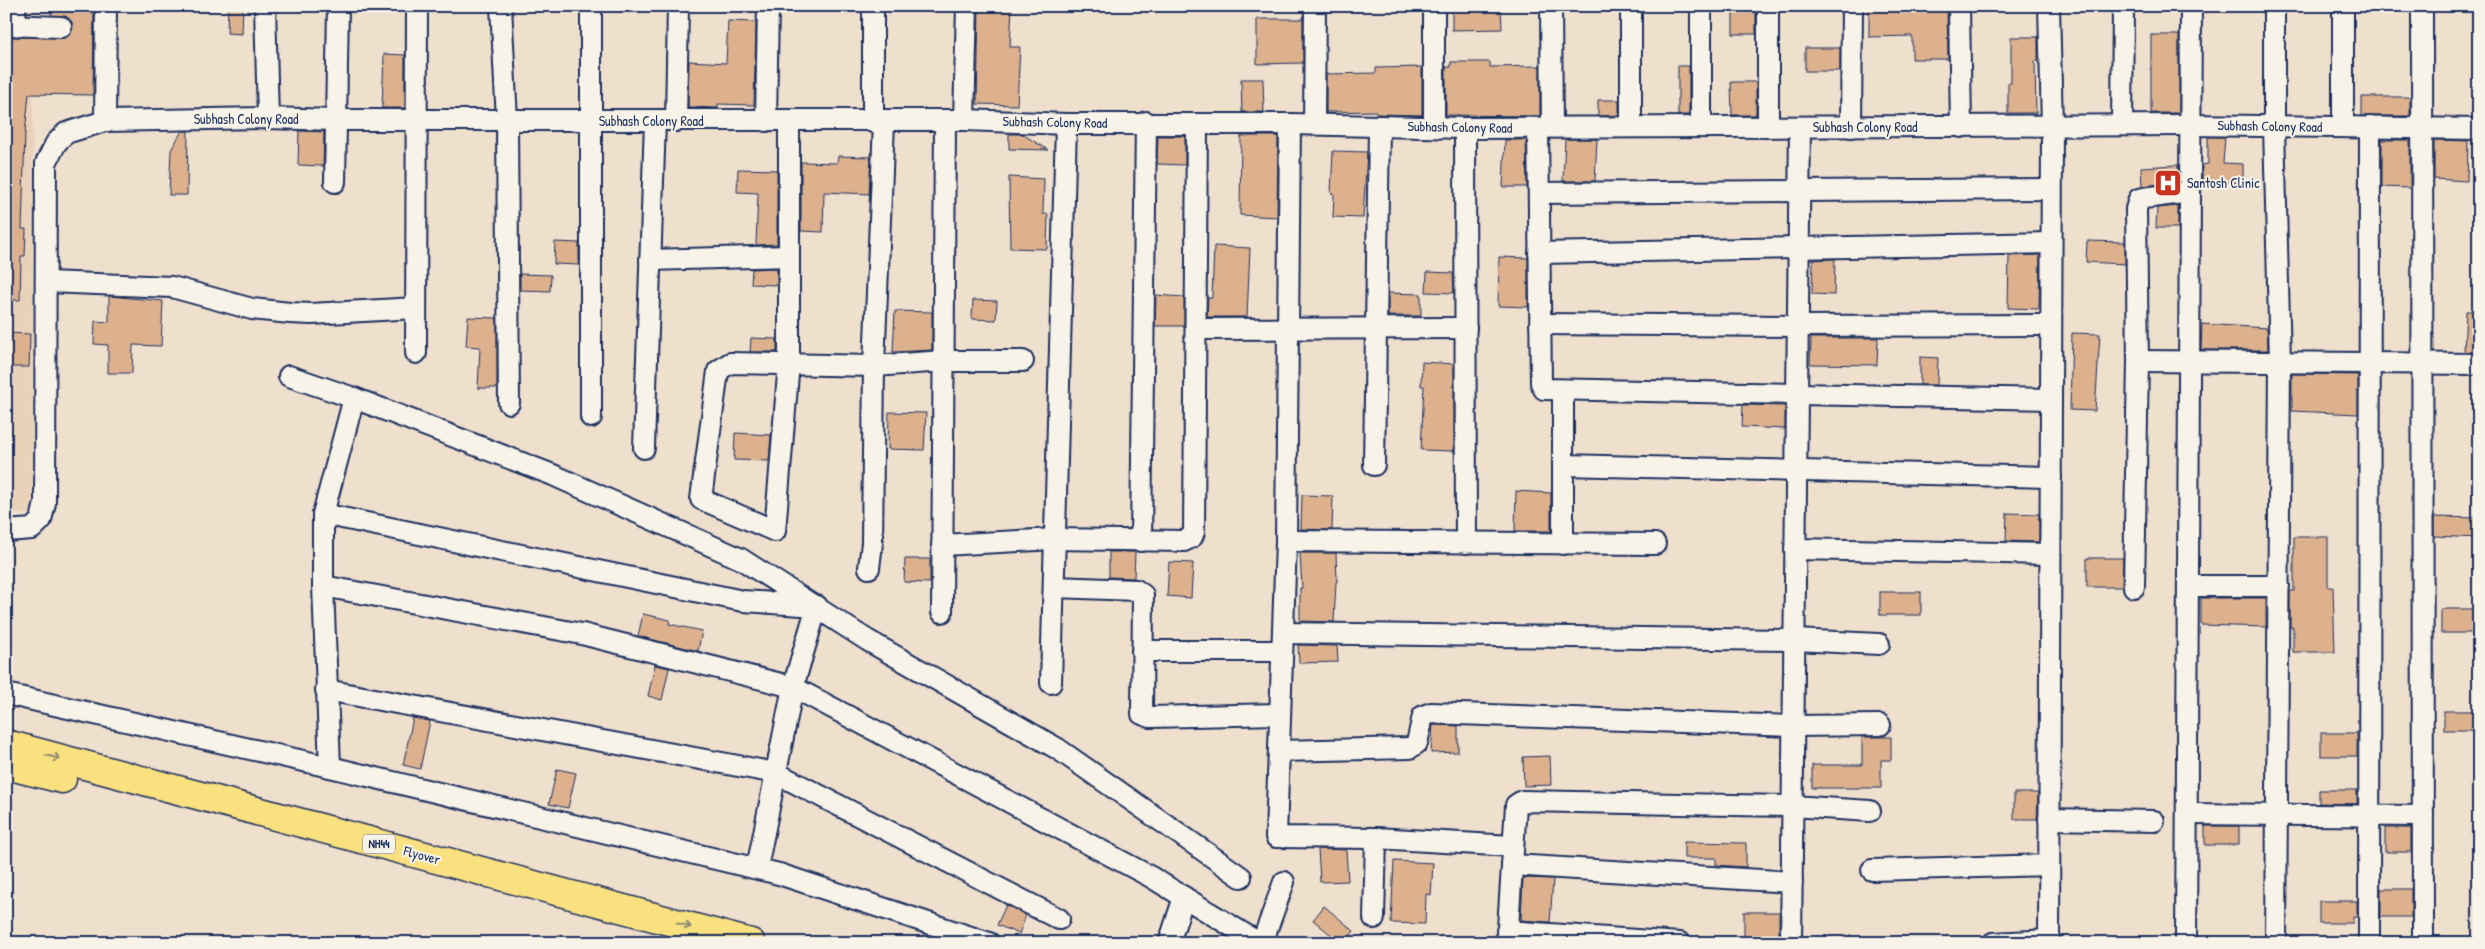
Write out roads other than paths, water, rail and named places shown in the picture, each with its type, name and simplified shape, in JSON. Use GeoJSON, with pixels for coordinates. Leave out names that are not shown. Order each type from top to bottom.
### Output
{"type":"FeatureCollection","features":[{"type":"Feature","properties":{"kind":"highway","name":"Flyover"},"geometry":{"type":"LineString","coordinates":[[6,744],[751,943]]}},
{"type":"Feature","properties":{"kind":"highway","name":"Flyover"},"geometry":{"type":"LineString","coordinates":[[6,765],[474,884],[682,943]]}},
{"type":"Feature","properties":{"kind":"street"},"geometry":{"type":"LineString","coordinates":[[106,6],[106,121]]}},
{"type":"Feature","properties":{"kind":"street"},"geometry":{"type":"LineString","coordinates":[[265,6],[268,118]]}},
{"type":"Feature","properties":{"kind":"street"},"geometry":{"type":"LineString","coordinates":[[335,182],[338,6]]}},
{"type":"Feature","properties":{"kind":"street"},"geometry":{"type":"LineString","coordinates":[[416,352],[417,6]]}},
{"type":"Feature","properties":{"kind":"street"},"geometry":{"type":"LineString","coordinates":[[501,6],[507,121],[509,403]]}},
{"type":"Feature","properties":{"kind":"street"},"geometry":{"type":"LineString","coordinates":[[591,6],[593,121],[591,417]]}},
{"type":"Feature","properties":{"kind":"street"},"geometry":{"type":"LineString","coordinates":[[676,121],[678,6]]}},
{"type":"Feature","properties":{"kind":"street"},"geometry":{"type":"LineString","coordinates":[[766,121],[768,6]]}},
{"type":"Feature","properties":{"kind":"street"},"geometry":{"type":"LineString","coordinates":[[869,568],[872,543],[879,122],[873,6]]}},
{"type":"Feature","properties":{"kind":"street"},"geometry":{"type":"LineString","coordinates":[[942,612],[944,361],[955,121],[967,6]]}},
{"type":"Feature","properties":{"kind":"street"},"geometry":{"type":"LineString","coordinates":[[1314,124],[1315,6]]}},
{"type":"Feature","properties":{"kind":"street"},"geometry":{"type":"LineString","coordinates":[[1434,6],[1434,127]]}},
{"type":"Feature","properties":{"kind":"street"},"geometry":{"type":"LineString","coordinates":[[1551,6],[1545,127],[1539,193],[1542,386],[1548,390],[1563,391],[2051,399]]}},
{"type":"Feature","properties":{"kind":"street"},"geometry":{"type":"LineString","coordinates":[[1631,6],[1631,127]]}},
{"type":"Feature","properties":{"kind":"street"},"geometry":{"type":"LineString","coordinates":[[1701,6],[1701,127]]}},
{"type":"Feature","properties":{"kind":"street"},"geometry":{"type":"LineString","coordinates":[[1768,6],[1768,127]]}},
{"type":"Feature","properties":{"kind":"street"},"geometry":{"type":"LineString","coordinates":[[1852,6],[1852,127]]}},
{"type":"Feature","properties":{"kind":"street"},"geometry":{"type":"LineString","coordinates":[[1959,6],[1961,127]]}},
{"type":"Feature","properties":{"kind":"street"},"geometry":{"type":"LineString","coordinates":[[1993,943],[2049,941],[2052,126],[2049,6]]}},
{"type":"Feature","properties":{"kind":"street"},"geometry":{"type":"LineString","coordinates":[[2122,126],[2123,6]]}},
{"type":"Feature","properties":{"kind":"street"},"geometry":{"type":"LineString","coordinates":[[2186,943],[2191,6]]}},
{"type":"Feature","properties":{"kind":"street"},"geometry":{"type":"LineString","coordinates":[[2274,6],[2274,126],[2280,362],[2276,943]]}},
{"type":"Feature","properties":{"kind":"street"},"geometry":{"type":"LineString","coordinates":[[2343,6],[2344,127]]}},
{"type":"Feature","properties":{"kind":"street"},"geometry":{"type":"LineString","coordinates":[[2422,6],[2423,943]]}},
{"type":"Feature","properties":{"kind":"street"},"geometry":{"type":"LineString","coordinates":[[12,19],[61,27]]}},
{"type":"Feature","properties":{"kind":"street","name":"Subhash Colony Road"},"geometry":{"type":"LineString","coordinates":[[6,531],[32,529],[40,520],[45,503],[46,163],[56,143],[66,133],[106,121],[268,118],[507,121],[955,121],[1066,124],[1146,122],[1196,125],[1314,124],[1465,128],[2190,125],[2479,129]]}},
{"type":"Feature","properties":{"kind":"street"},"geometry":{"type":"LineString","coordinates":[[644,448],[655,121]]}},
{"type":"Feature","properties":{"kind":"street"},"geometry":{"type":"LineString","coordinates":[[789,122],[789,362],[775,531],[701,499],[718,371],[730,363],[789,362],[874,366],[944,361],[1023,361]]}},
{"type":"Feature","properties":{"kind":"street"},"geometry":{"type":"LineString","coordinates":[[1141,541],[1146,122]]}},
{"type":"Feature","properties":{"kind":"street"},"geometry":{"type":"LineString","coordinates":[[1051,683],[1066,124]]}},
{"type":"Feature","properties":{"kind":"street"},"geometry":{"type":"LineString","coordinates":[[1290,124],[1286,541],[1276,837],[1376,838],[1512,855],[1792,882]]}},
{"type":"Feature","properties":{"kind":"street"},"geometry":{"type":"LineString","coordinates":[[942,544],[1055,539],[1184,541],[1192,537],[1194,532],[1196,328],[1196,125]]}},
{"type":"Feature","properties":{"kind":"street"},"geometry":{"type":"LineString","coordinates":[[1374,465],[1379,126]]}},
{"type":"Feature","properties":{"kind":"street"},"geometry":{"type":"LineString","coordinates":[[1791,943],[1800,127]]}},
{"type":"Feature","properties":{"kind":"street"},"geometry":{"type":"LineString","coordinates":[[2369,943],[2370,127]]}},
{"type":"Feature","properties":{"kind":"street"},"geometry":{"type":"LineString","coordinates":[[1465,128],[1466,543]]}},
{"type":"Feature","properties":{"kind":"street"},"geometry":{"type":"LineString","coordinates":[[1539,193],[2051,189]]}},
{"type":"Feature","properties":{"kind":"street"},"geometry":{"type":"LineString","coordinates":[[2134,587],[2138,361],[2137,203],[2144,198],[2190,192]]}},
{"type":"Feature","properties":{"kind":"street"},"geometry":{"type":"LineString","coordinates":[[1539,253],[2051,244]]}},
{"type":"Feature","properties":{"kind":"street"},"geometry":{"type":"LineString","coordinates":[[650,260],[789,256]]}},
{"type":"Feature","properties":{"kind":"street"},"geometry":{"type":"LineString","coordinates":[[47,282],[172,287],[252,309],[290,313],[311,314],[416,308]]}},
{"type":"Feature","properties":{"kind":"street"},"geometry":{"type":"LineString","coordinates":[[1540,324],[2051,325]]}},
{"type":"Feature","properties":{"kind":"street"},"geometry":{"type":"LineString","coordinates":[[1196,328],[1466,328]]}},
{"type":"Feature","properties":{"kind":"street"},"geometry":{"type":"LineString","coordinates":[[2138,361],[2479,364]]}},
{"type":"Feature","properties":{"kind":"street"},"geometry":{"type":"LineString","coordinates":[[289,376],[354,398],[552,475],[741,560],[817,606],[866,640],[1058,749],[1241,877]]}},
{"type":"Feature","properties":{"kind":"street"},"geometry":{"type":"LineString","coordinates":[[1563,391],[1563,544]]}},
{"type":"Feature","properties":{"kind":"street"},"geometry":{"type":"LineString","coordinates":[[330,767],[323,586],[323,514],[354,398]]}},
{"type":"Feature","properties":{"kind":"street"},"geometry":{"type":"LineString","coordinates":[[1563,465],[2051,477]]}},
{"type":"Feature","properties":{"kind":"street"},"geometry":{"type":"LineString","coordinates":[[323,514],[743,601],[817,606]]}},
{"type":"Feature","properties":{"kind":"street"},"geometry":{"type":"LineString","coordinates":[[1286,541],[1655,544]]}},
{"type":"Feature","properties":{"kind":"street"},"geometry":{"type":"LineString","coordinates":[[1795,549],[2050,554]]}},
{"type":"Feature","properties":{"kind":"street"},"geometry":{"type":"LineString","coordinates":[[323,586],[582,634],[793,687],[1151,876],[1260,943],[1284,882]]}},
{"type":"Feature","properties":{"kind":"street"},"geometry":{"type":"LineString","coordinates":[[1054,586],[1141,592],[1145,600],[1140,709],[1142,714],[1147,717],[1280,714]]}},
{"type":"Feature","properties":{"kind":"street"},"geometry":{"type":"LineString","coordinates":[[2188,586],[2278,586]]}},
{"type":"Feature","properties":{"kind":"street"},"geometry":{"type":"LineString","coordinates":[[757,868],[793,687],[817,606]]}},
{"type":"Feature","properties":{"kind":"street"},"geometry":{"type":"LineString","coordinates":[[1142,651],[1283,642],[1794,640],[1879,644]]}},
{"type":"Feature","properties":{"kind":"street"},"geometry":{"type":"LineString","coordinates":[[326,690],[776,773],[1058,919]]}},
{"type":"Feature","properties":{"kind":"street"},"geometry":{"type":"LineString","coordinates":[[6,694],[330,767],[757,868],[989,943]]}},
{"type":"Feature","properties":{"kind":"street"},"geometry":{"type":"LineString","coordinates":[[1279,751],[1410,748],[1417,743],[1423,716],[1431,713],[1793,726],[1880,725]]}},
{"type":"Feature","properties":{"kind":"street"},"geometry":{"type":"LineString","coordinates":[[1680,943],[1507,937],[1516,805],[1522,801],[1792,806],[1870,811]]}},
{"type":"Feature","properties":{"kind":"street"},"geometry":{"type":"LineString","coordinates":[[2187,814],[2423,816]]}},
{"type":"Feature","properties":{"kind":"street"},"geometry":{"type":"LineString","coordinates":[[2049,819],[2154,821]]}},
{"type":"Feature","properties":{"kind":"street"},"geometry":{"type":"LineString","coordinates":[[1374,918],[1376,838]]}},
{"type":"Feature","properties":{"kind":"street"},"geometry":{"type":"LineString","coordinates":[[1872,870],[2049,865]]}},
{"type":"Feature","properties":{"kind":"street"},"geometry":{"type":"LineString","coordinates":[[1168,943],[1184,897]]}},
{"type":"Feature","properties":{"kind":"place","name":"Santosh Clinic"},"geometry":{"type":"Point","coordinates":[2168,183]}}]}
